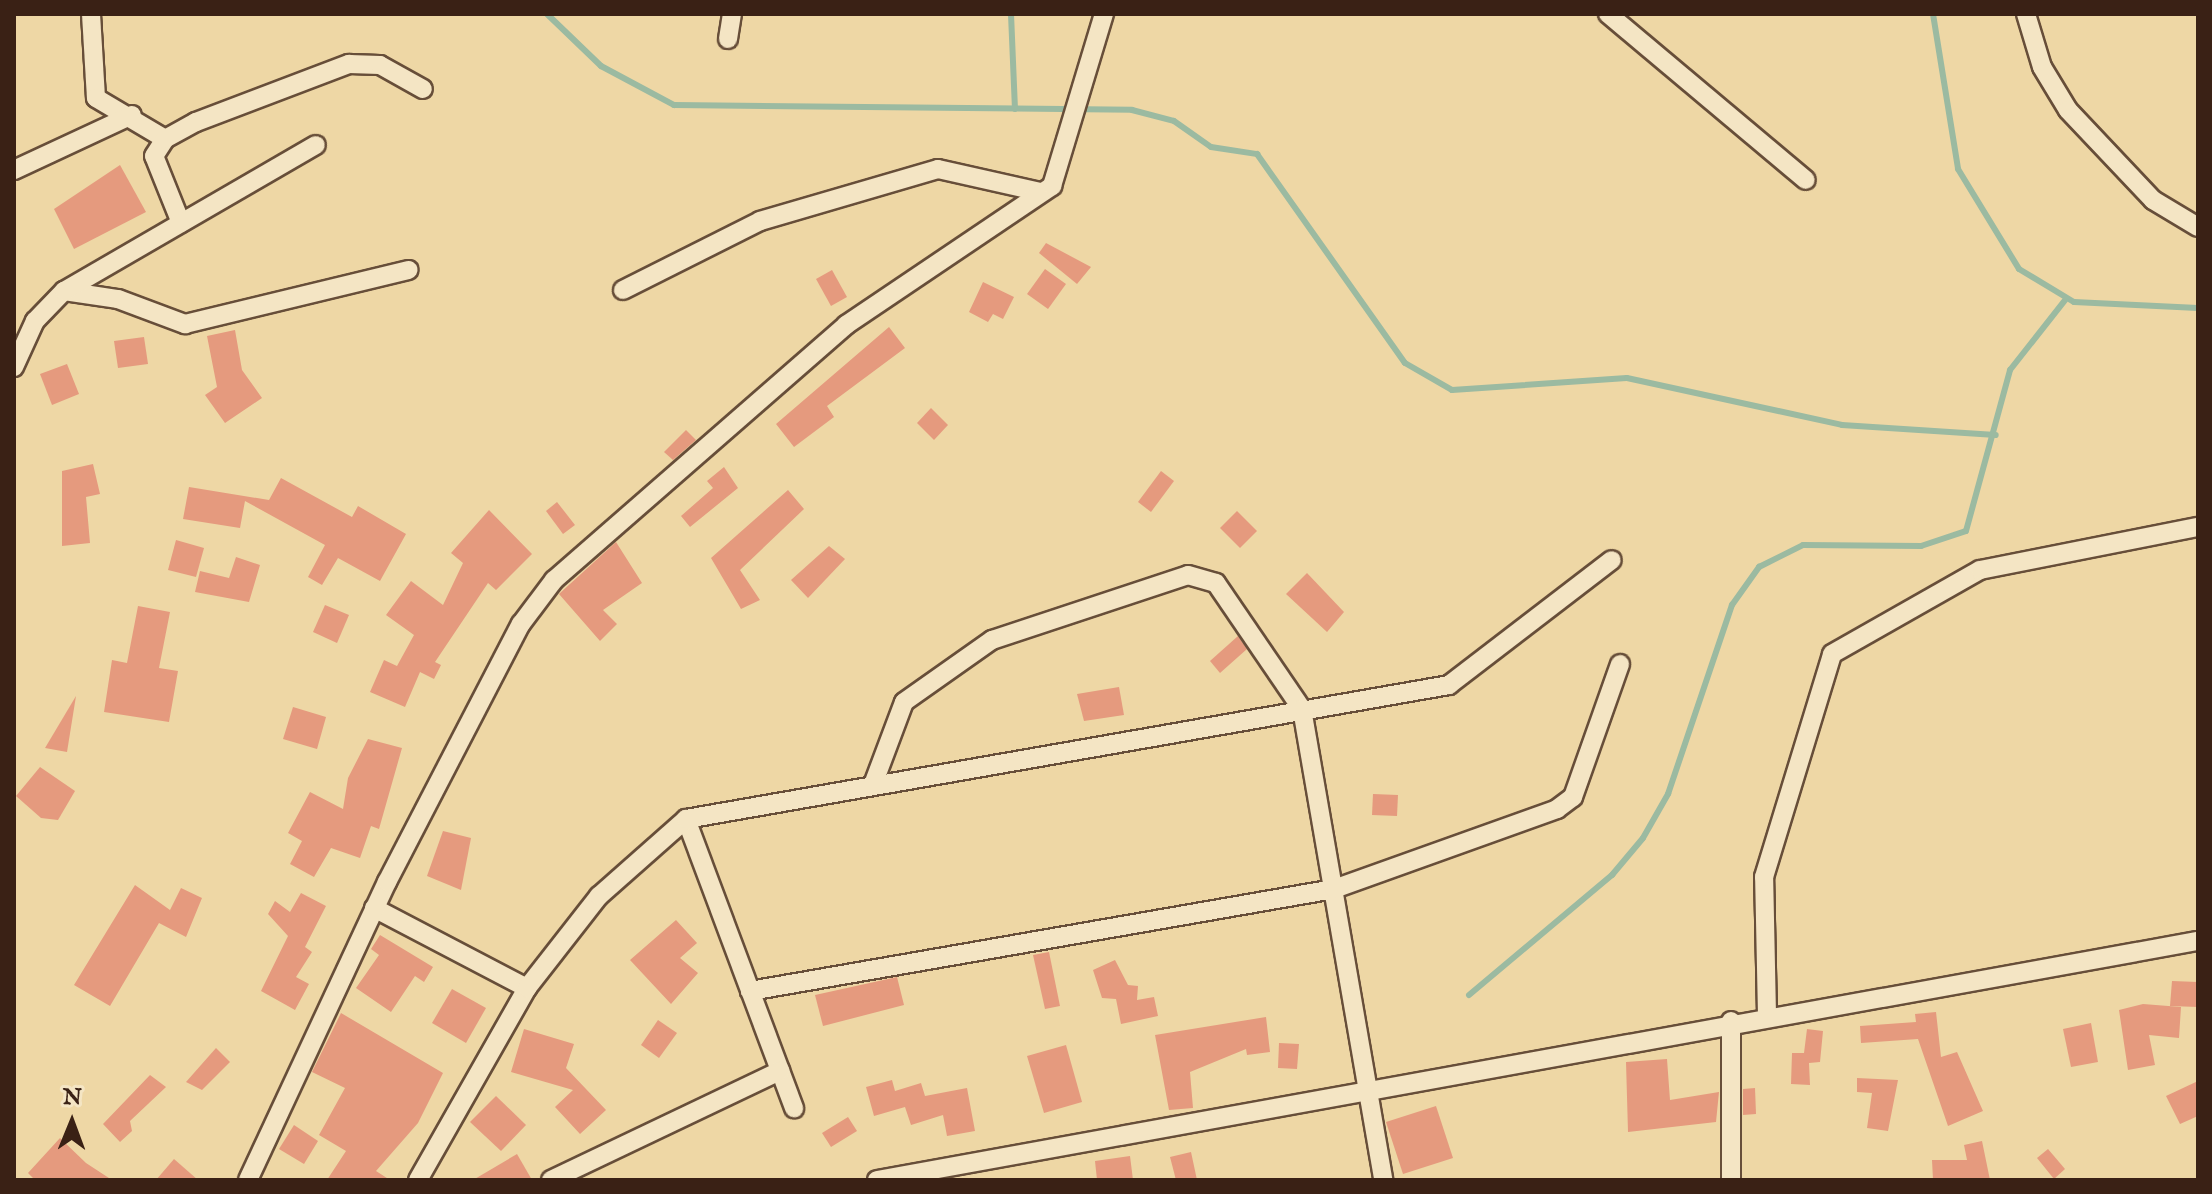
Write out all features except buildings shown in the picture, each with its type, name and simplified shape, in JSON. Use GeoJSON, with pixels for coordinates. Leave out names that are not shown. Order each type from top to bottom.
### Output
{"type":"FeatureCollection","features":[{"type":"Feature","properties":{"kind":"street"},"geometry":{"type":"LineString","coordinates":[[91,14],[96,98],[132,115],[165,139]]}},
{"type":"Feature","properties":{"kind":"street"},"geometry":{"type":"LineString","coordinates":[[728,39],[732,14]]}},
{"type":"Feature","properties":{"kind":"street"},"geometry":{"type":"LineString","coordinates":[[248,1180],[374,908],[521,624],[554,580],[846,325],[1040,192],[1060,175],[1104,14]]}},
{"type":"Feature","properties":{"kind":"street"},"geometry":{"type":"LineString","coordinates":[[1608,14],[1806,180]]}},
{"type":"Feature","properties":{"kind":"street"},"geometry":{"type":"LineString","coordinates":[[2026,14],[2042,67],[2068,110],[2153,200],[2198,227]]}},
{"type":"Feature","properties":{"kind":"street"},"geometry":{"type":"LineString","coordinates":[[181,223],[154,156],[165,139],[329,68],[380,65],[423,89]]}},
{"type":"Feature","properties":{"kind":"street"},"geometry":{"type":"LineString","coordinates":[[14,170],[132,115]]}},
{"type":"Feature","properties":{"kind":"street"},"geometry":{"type":"LineString","coordinates":[[14,367],[35,321],[64,291],[316,145]]}},
{"type":"Feature","properties":{"kind":"street"},"geometry":{"type":"LineString","coordinates":[[623,290],[760,221],[938,169],[1040,192]]}},
{"type":"Feature","properties":{"kind":"street"},"geometry":{"type":"LineString","coordinates":[[64,291],[118,299],[185,324],[409,270]]}},
{"type":"Feature","properties":{"kind":"street"},"geometry":{"type":"LineString","coordinates":[[1767,1015],[1764,877],[1832,654],[1980,570],[2198,527]]}},
{"type":"Feature","properties":{"kind":"street"},"geometry":{"type":"LineString","coordinates":[[418,1180],[527,988],[599,896],[651,842],[686,819],[874,782],[1449,685],[1612,560]]}},
{"type":"Feature","properties":{"kind":"street"},"geometry":{"type":"LineString","coordinates":[[874,782],[904,702],[960,660],[1029,624],[1188,575],[1216,583],[1302,709],[1383,1180]]}},
{"type":"Feature","properties":{"kind":"street"},"geometry":{"type":"LineString","coordinates":[[750,991],[1334,889],[1566,804],[1620,664]]}},
{"type":"Feature","properties":{"kind":"street"},"geometry":{"type":"LineString","coordinates":[[686,819],[794,1108]]}},
{"type":"Feature","properties":{"kind":"street"},"geometry":{"type":"LineString","coordinates":[[374,908],[527,988]]}},
{"type":"Feature","properties":{"kind":"street"},"geometry":{"type":"LineString","coordinates":[[877,1180],[1731,1021],[2198,941]]}},
{"type":"Feature","properties":{"kind":"street"},"geometry":{"type":"LineString","coordinates":[[1731,1021],[1731,1180]]}},
{"type":"Feature","properties":{"kind":"street"},"geometry":{"type":"LineString","coordinates":[[551,1180],[780,1071]]}},
{"type":"Feature","properties":{"kind":"waterway"},"geometry":{"type":"LineString","coordinates":[[547,14],[601,66],[674,105],[1132,110],[1174,121],[1211,147],[1257,154],[1405,363],[1452,390],[1627,378],[1842,425],[1996,435]]}},
{"type":"Feature","properties":{"kind":"waterway"},"geometry":{"type":"LineString","coordinates":[[1011,14],[1015,109]]}},
{"type":"Feature","properties":{"kind":"waterway"},"geometry":{"type":"LineString","coordinates":[[1933,14],[1958,169],[2019,269],[2074,302],[2198,308]]}},
{"type":"Feature","properties":{"kind":"waterway"},"geometry":{"type":"LineString","coordinates":[[1469,995],[1612,875],[1643,838],[1668,794],[1732,605],[1759,567],[1803,545],[1921,546],[1966,531],[2010,370],[2065,300]]}}]}
